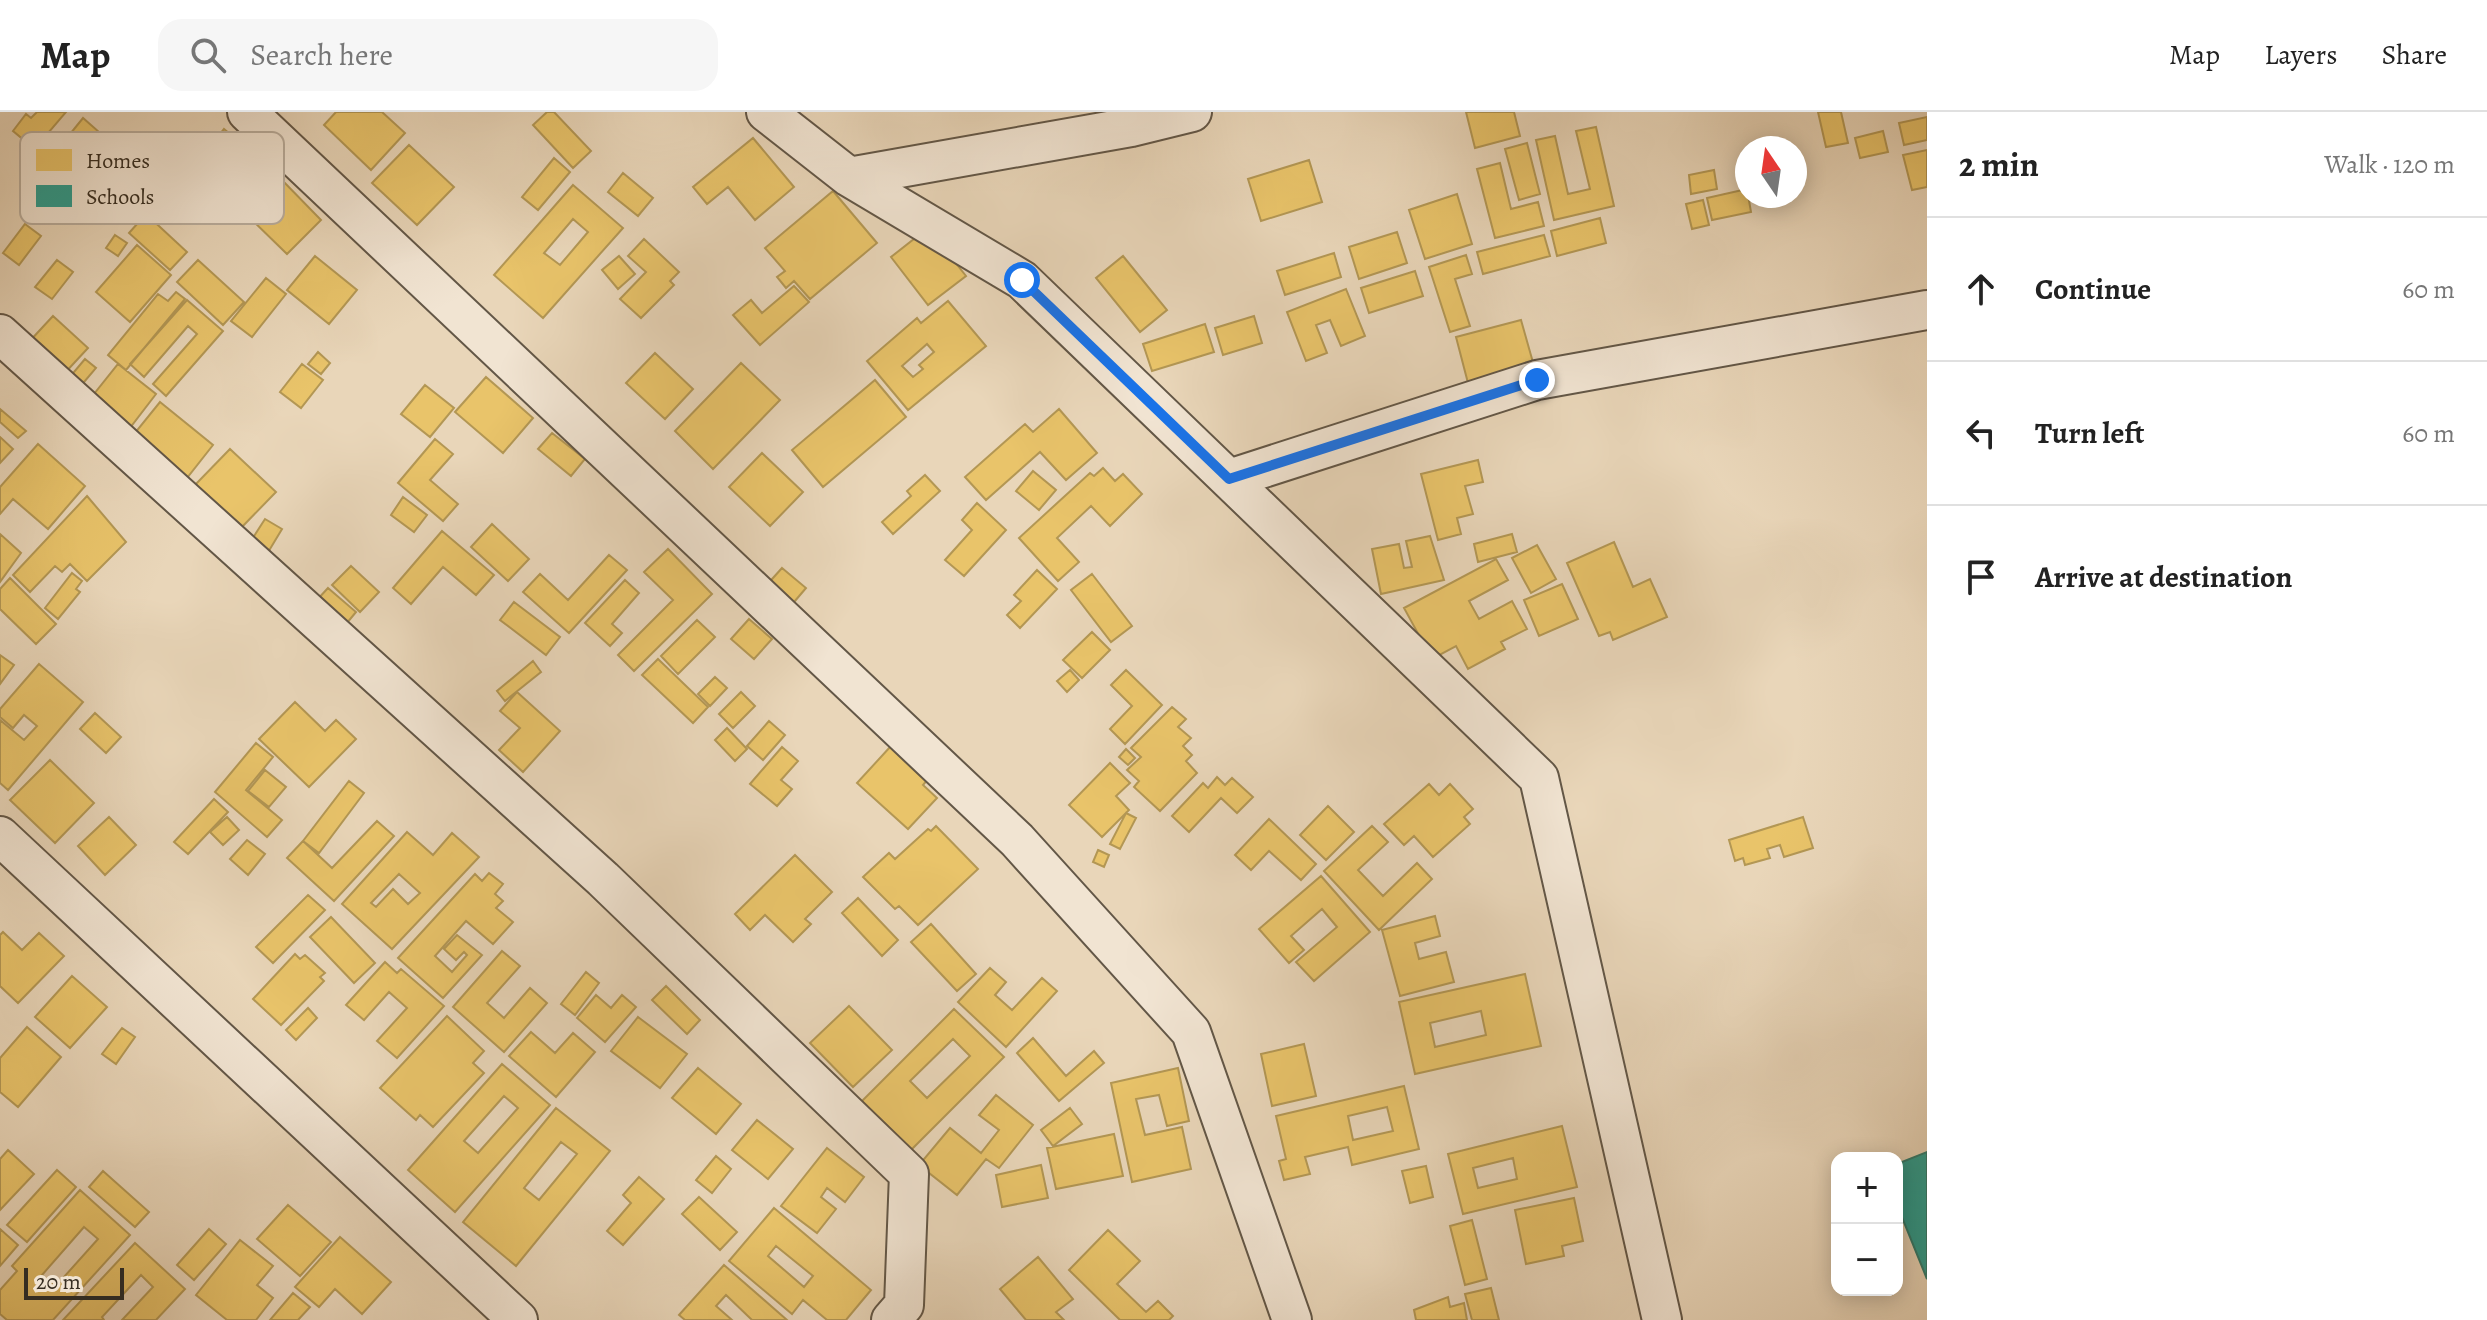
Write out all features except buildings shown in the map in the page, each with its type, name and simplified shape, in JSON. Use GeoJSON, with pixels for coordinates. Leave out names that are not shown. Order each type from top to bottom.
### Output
{"type":"FeatureCollection","features":[{"type":"Feature","properties":{"kind":"street"},"geometry":{"type":"LineString","coordinates":[[247,112],[268,132]]}},
{"type":"Feature","properties":{"kind":"street"},"geometry":{"type":"LineString","coordinates":[[766,112],[849,177],[1022,280],[1539,778],[1662,1320]]}},
{"type":"Feature","properties":{"kind":"street"},"geometry":{"type":"LineString","coordinates":[[849,177],[1131,127],[1192,112]]}},
{"type":"Feature","properties":{"kind":"street"},"geometry":{"type":"LineString","coordinates":[[284,147],[1017,840],[1191,1032],[1292,1320]]}},
{"type":"Feature","properties":{"kind":"street"},"geometry":{"type":"LineString","coordinates":[[1229,479],[1537,380],[1927,310]]}},
{"type":"Feature","properties":{"kind":"street"},"geometry":{"type":"LineString","coordinates":[[0,334],[603,879],[909,1174],[904,1305],[891,1320]]}},
{"type":"Feature","properties":{"kind":"street"},"geometry":{"type":"LineString","coordinates":[[0,836],[518,1320]]}},
{"type":"Feature","properties":{"kind":"route"},"geometry":{"type":"LineString","coordinates":[[1022,280],[1229,479],[1537,380]]}}]}
